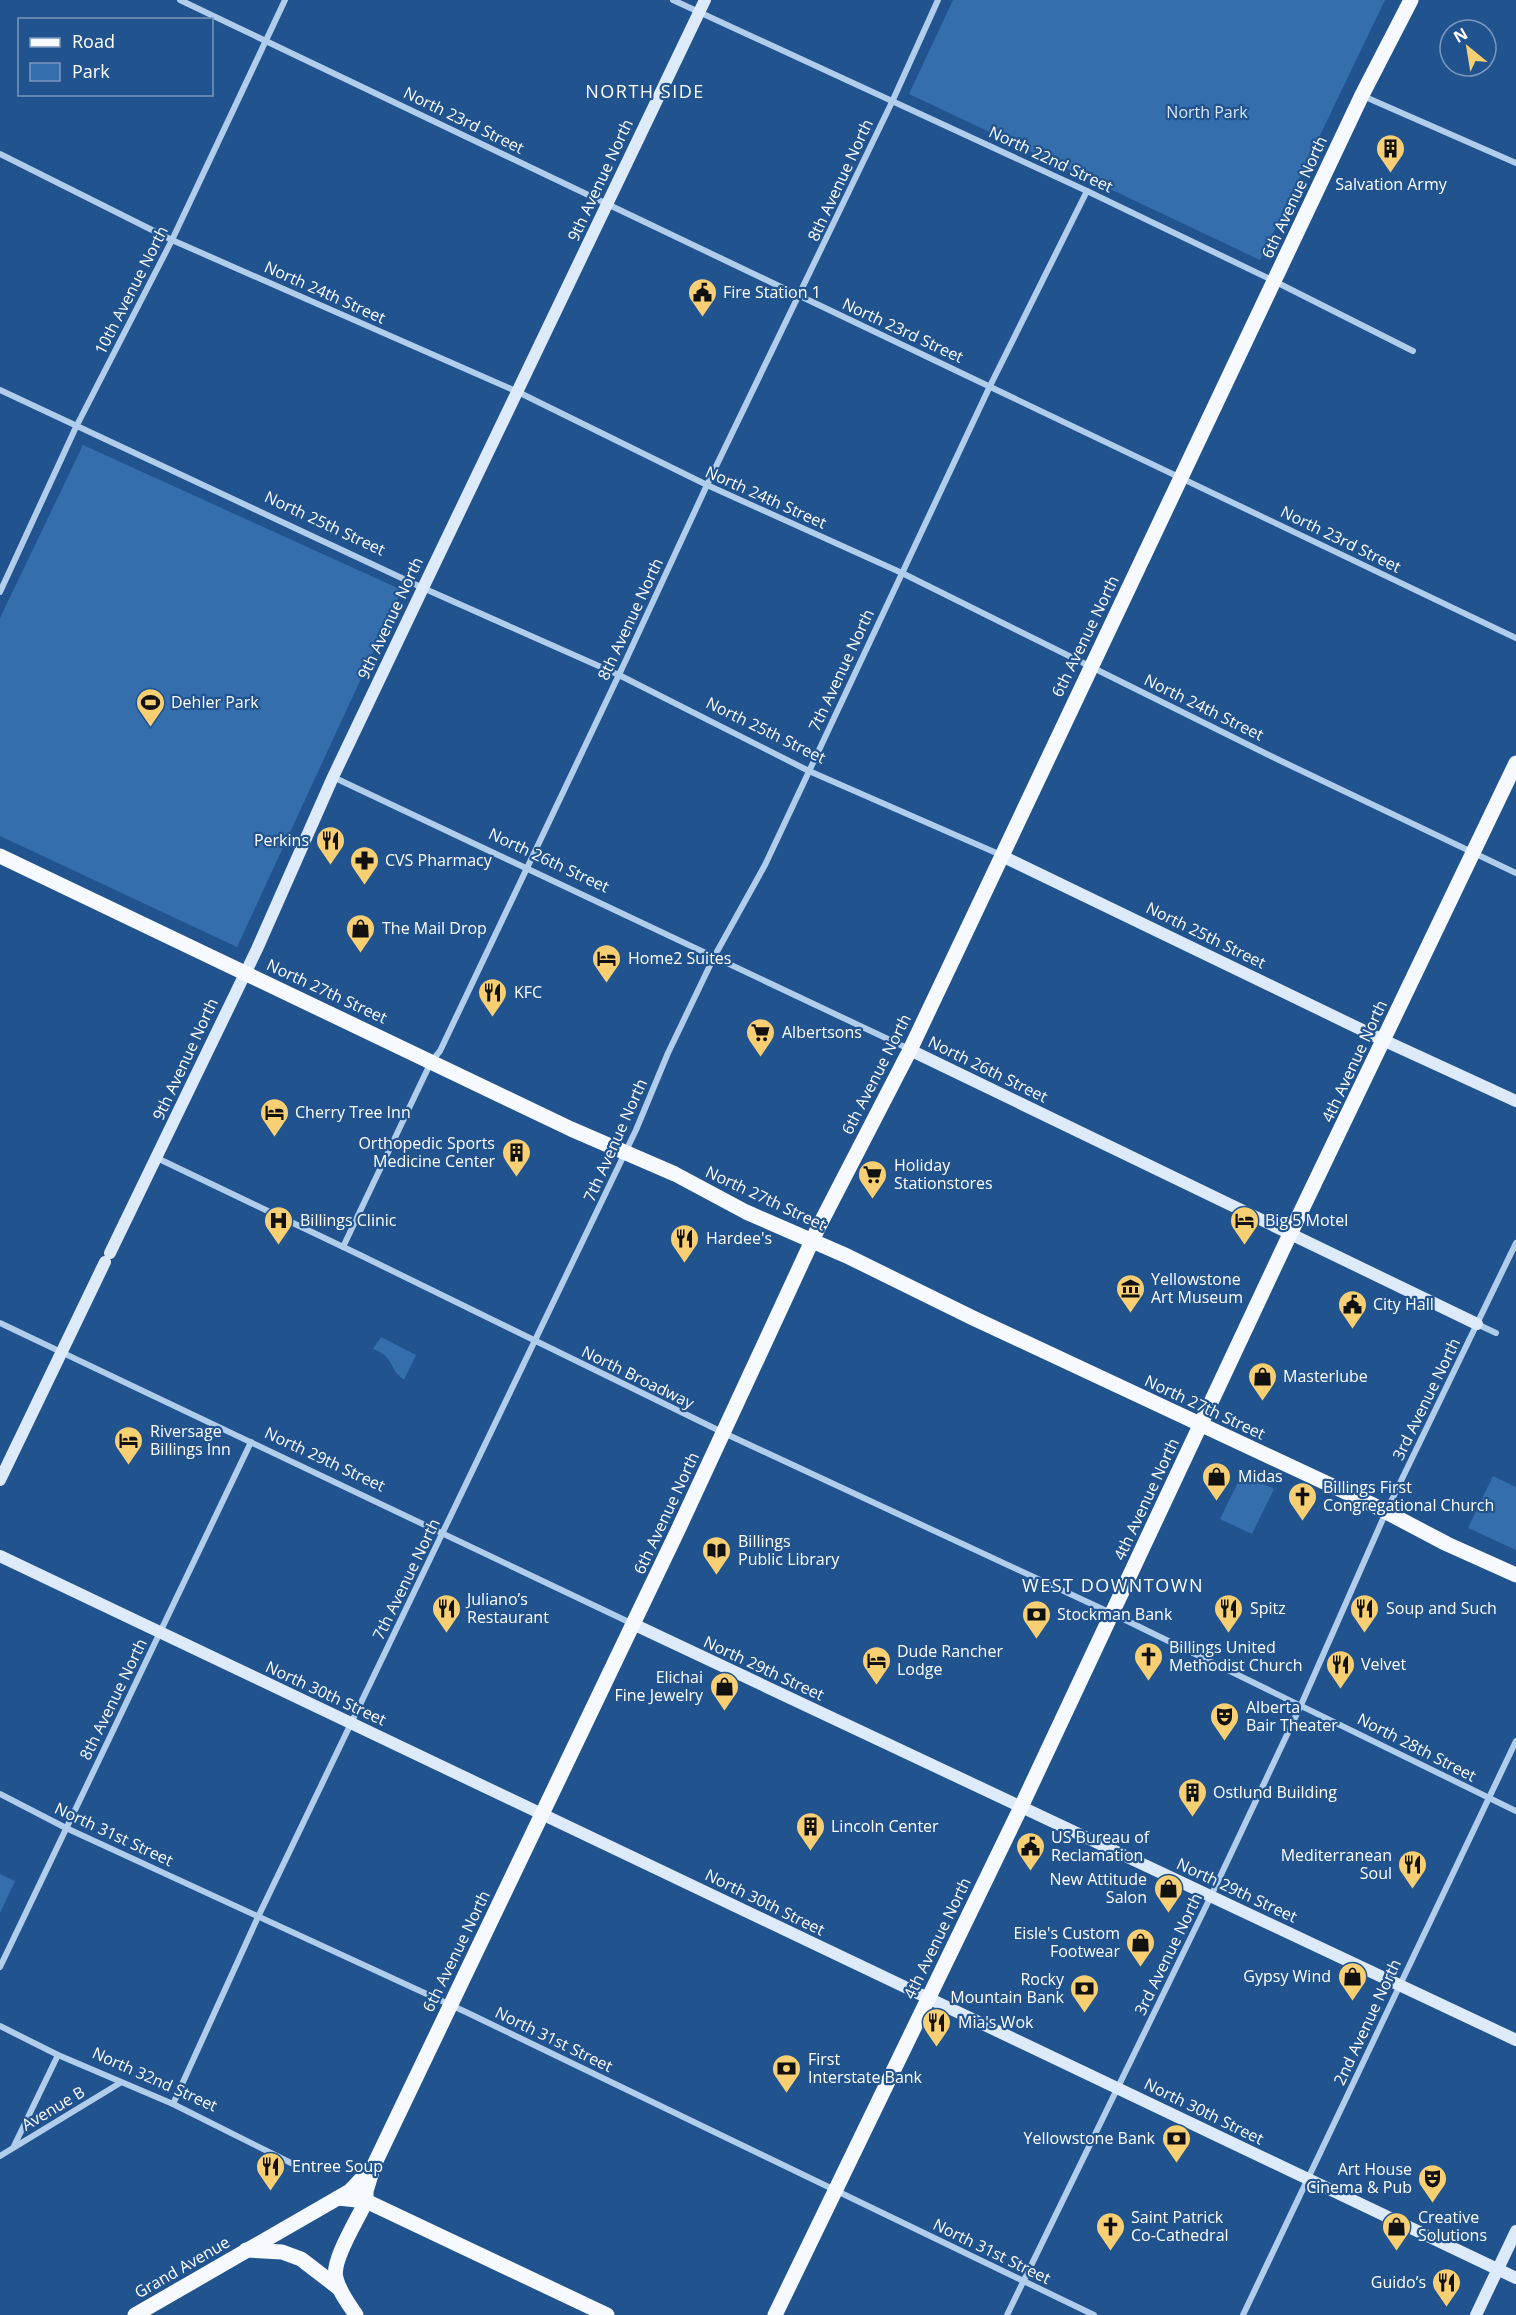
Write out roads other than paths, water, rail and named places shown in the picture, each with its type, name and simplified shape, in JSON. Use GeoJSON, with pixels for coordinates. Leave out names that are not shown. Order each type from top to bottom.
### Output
{"type":"FeatureCollection","features":[{"type":"Feature","properties":{"kind":"main road","name":"6th Avenue North"},"geometry":{"type":"LineString","coordinates":[[340,2289],[335,2276],[336,2264],[366,2201],[366,2191],[374,2165],[724,1433],[813,1241],[910,1050],[1362,95],[1411,0]]}},
{"type":"Feature","properties":{"kind":"main road","name":"4th Avenue North"},"geometry":{"type":"LineString","coordinates":[[774,2315],[1021,1807],[1290,1234],[1516,763]]}},
{"type":"Feature","properties":{"kind":"main road","name":"North 27th Street"},"geometry":{"type":"LineString","coordinates":[[0,856],[571,1129],[675,1174],[746,1212],[813,1241],[1516,1575]]}},
{"type":"Feature","properties":{"kind":"main road","name":"6th Avenue North"},"geometry":{"type":"LineString","coordinates":[[246,2250],[350,2191],[374,2165]]}},
{"type":"Feature","properties":{"kind":"main road"},"geometry":{"type":"LineString","coordinates":[[338,2198],[366,2201],[608,2315]]}},
{"type":"Feature","properties":{"kind":"main road"},"geometry":{"type":"LineString","coordinates":[[246,2250],[282,2252],[301,2259],[340,2289],[356,2315]]}},
{"type":"Feature","properties":{"kind":"main road","name":"Grand Avenue"},"geometry":{"type":"LineString","coordinates":[[135,2315],[246,2250]]}},
{"type":"Feature","properties":{"kind":"street","name":"North 23rd Street"},"geometry":{"type":"LineString","coordinates":[[180,0],[266,39],[1516,638]]}},
{"type":"Feature","properties":{"kind":"street","name":"10th Avenue North"},"geometry":{"type":"LineString","coordinates":[[0,592],[76,427],[172,240],[285,0]]}},
{"type":"Feature","properties":{"kind":"street","name":"North 22nd Street"},"geometry":{"type":"LineString","coordinates":[[674,0],[1087,190],[1274,280],[1413,351]]}},
{"type":"Feature","properties":{"kind":"street","name":"9th Avenue North"},"geometry":{"type":"LineString","coordinates":[[0,1480],[157,1158],[283,892],[333,777],[705,0]]}},
{"type":"Feature","properties":{"kind":"street","name":"8th Avenue North"},"geometry":{"type":"LineString","coordinates":[[343,1247],[431,1062],[440,1051],[707,485],[892,102],[938,0]]}},
{"type":"Feature","properties":{"kind":"street"},"geometry":{"type":"LineString","coordinates":[[1362,95],[1516,164]]}},
{"type":"Feature","properties":{"kind":"street","name":"North 24th Street"},"geometry":{"type":"LineString","coordinates":[[0,154],[172,240],[518,392],[707,485],[902,573],[1516,873]]}},
{"type":"Feature","properties":{"kind":"street","name":"7th Avenue North"},"geometry":{"type":"LineString","coordinates":[[172,2104],[258,1917],[626,1151],[668,1053],[714,957],[765,865],[990,386],[1087,190]]}},
{"type":"Feature","properties":{"kind":"street","name":"North 25th Street"},"geometry":{"type":"LineString","coordinates":[[0,390],[423,588],[619,675],[810,771],[1002,856],[1383,1040],[1516,1101]]}},
{"type":"Feature","properties":{"kind":"street","name":"North 26th Street"},"geometry":{"type":"LineString","coordinates":[[333,777],[910,1050],[1496,1334]]}},
{"type":"Feature","properties":{"kind":"street","name":"North Broadway"},"geometry":{"type":"LineString","coordinates":[[157,1158],[724,1433],[1111,1613]]}},
{"type":"Feature","properties":{"kind":"street","name":"3rd Avenue North"},"geometry":{"type":"LineString","coordinates":[[1007,2315],[1211,1896],[1301,1705],[1386,1512],[1516,1243]]}},
{"type":"Feature","properties":{"kind":"street","name":"North 29th Street"},"geometry":{"type":"LineString","coordinates":[[0,1323],[1516,2040]]}},
{"type":"Feature","properties":{"kind":"street","name":"8th Avenue North"},"geometry":{"type":"LineString","coordinates":[[0,1967],[251,1442]]}},
{"type":"Feature","properties":{"kind":"street","name":"North 30th Street"},"geometry":{"type":"LineString","coordinates":[[0,1556],[1516,2278]]}},
{"type":"Feature","properties":{"kind":"street","name":"North 28th Street"},"geometry":{"type":"LineString","coordinates":[[1111,1613],[1516,1811]]}},
{"type":"Feature","properties":{"kind":"street","name":"2nd Avenue North"},"geometry":{"type":"LineString","coordinates":[[1243,2315],[1516,1741]]}},
{"type":"Feature","properties":{"kind":"street","name":"North 31st Street"},"geometry":{"type":"LineString","coordinates":[[0,1794],[66,1828],[450,2004],[1094,2315]]}},
{"type":"Feature","properties":{"kind":"street","name":"North 32nd Street"},"geometry":{"type":"LineString","coordinates":[[0,2026],[58,2055],[172,2104],[295,2165]]}},
{"type":"Feature","properties":{"kind":"street"},"geometry":{"type":"LineString","coordinates":[[13,2148],[58,2055]]}},
{"type":"Feature","properties":{"kind":"street","name":"Avenue B"},"geometry":{"type":"LineString","coordinates":[[0,2156],[120,2083]]}},
{"type":"Feature","properties":{"kind":"street"},"geometry":{"type":"LineString","coordinates":[[1476,2315],[1516,2231]]}},
{"type":"Feature","properties":{"kind":"place","name":"Salvation Army"},"geometry":{"type":"Point","coordinates":[1391,174]}},
{"type":"Feature","properties":{"kind":"place","name":"Fire Station 1"},"geometry":{"type":"Point","coordinates":[702,318]}},
{"type":"Feature","properties":{"kind":"place","name":"Dehler Park"},"geometry":{"type":"Point","coordinates":[150,728]}},
{"type":"Feature","properties":{"kind":"place","name":"Perkins"},"geometry":{"type":"Point","coordinates":[330,866]}},
{"type":"Feature","properties":{"kind":"place","name":"CVS Pharmacy"},"geometry":{"type":"Point","coordinates":[364,886]}},
{"type":"Feature","properties":{"kind":"place","name":"The Mail Drop"},"geometry":{"type":"Point","coordinates":[361,954]}},
{"type":"Feature","properties":{"kind":"place","name":"Home2 Suites"},"geometry":{"type":"Point","coordinates":[607,984]}},
{"type":"Feature","properties":{"kind":"place","name":"KFC"},"geometry":{"type":"Point","coordinates":[493,1018]}},
{"type":"Feature","properties":{"kind":"place","name":"Albertsons"},"geometry":{"type":"Point","coordinates":[761,1058]}},
{"type":"Feature","properties":{"kind":"place","name":"Cherry Tree Inn"},"geometry":{"type":"Point","coordinates":[274,1138]}},
{"type":"Feature","properties":{"kind":"place","name":"Orthopedic Sports Medicine Center"},"geometry":{"type":"Point","coordinates":[516,1178]}},
{"type":"Feature","properties":{"kind":"place","name":"Holiday Stationstores"},"geometry":{"type":"Point","coordinates":[873,1200]}},
{"type":"Feature","properties":{"kind":"place","name":"Billings Clinic"},"geometry":{"type":"Point","coordinates":[279,1246]}},
{"type":"Feature","properties":{"kind":"place","name":"Big 5 Motel"},"geometry":{"type":"Point","coordinates":[1244,1246]}},
{"type":"Feature","properties":{"kind":"place","name":"Hardee's"},"geometry":{"type":"Point","coordinates":[685,1264]}},
{"type":"Feature","properties":{"kind":"place","name":"Yellowstone Art Museum"},"geometry":{"type":"Point","coordinates":[1130,1314]}},
{"type":"Feature","properties":{"kind":"place","name":"City Hall"},"geometry":{"type":"Point","coordinates":[1352,1330]}},
{"type":"Feature","properties":{"kind":"place","name":"Masterlube"},"geometry":{"type":"Point","coordinates":[1262,1402]}},
{"type":"Feature","properties":{"kind":"place","name":"Riversage Billings Inn"},"geometry":{"type":"Point","coordinates":[129,1466]}},
{"type":"Feature","properties":{"kind":"place","name":"Midas"},"geometry":{"type":"Point","coordinates":[1217,1502]}},
{"type":"Feature","properties":{"kind":"place","name":"Billings First Congregational Church"},"geometry":{"type":"Point","coordinates":[1302,1522]}},
{"type":"Feature","properties":{"kind":"place","name":"Billings Public Library"},"geometry":{"type":"Point","coordinates":[717,1576]}},
{"type":"Feature","properties":{"kind":"place","name":"Juliano’s Restaurant"},"geometry":{"type":"Point","coordinates":[446,1634]}},
{"type":"Feature","properties":{"kind":"place","name":"Spitz"},"geometry":{"type":"Point","coordinates":[1229,1634]}},
{"type":"Feature","properties":{"kind":"place","name":"Soup and Such"},"geometry":{"type":"Point","coordinates":[1365,1634]}},
{"type":"Feature","properties":{"kind":"place","name":"Stockman Bank"},"geometry":{"type":"Point","coordinates":[1036,1640]}},
{"type":"Feature","properties":{"kind":"place","name":"Billings United Methodist Church"},"geometry":{"type":"Point","coordinates":[1148,1682]}},
{"type":"Feature","properties":{"kind":"place","name":"Dude Rancher Lodge"},"geometry":{"type":"Point","coordinates":[876,1686]}},
{"type":"Feature","properties":{"kind":"place","name":"Velvet"},"geometry":{"type":"Point","coordinates":[1340,1690]}},
{"type":"Feature","properties":{"kind":"place","name":"Elichai Fine Jewelry"},"geometry":{"type":"Point","coordinates":[724,1712]}},
{"type":"Feature","properties":{"kind":"place","name":"Alberta Bair Theater"},"geometry":{"type":"Point","coordinates":[1225,1742]}},
{"type":"Feature","properties":{"kind":"place","name":"Ostlund Building"},"geometry":{"type":"Point","coordinates":[1192,1818]}},
{"type":"Feature","properties":{"kind":"place","name":"Lincoln Center"},"geometry":{"type":"Point","coordinates":[810,1852]}},
{"type":"Feature","properties":{"kind":"place","name":"US Bureau of Reclamation"},"geometry":{"type":"Point","coordinates":[1030,1872]}},
{"type":"Feature","properties":{"kind":"place","name":"Mediterranean Soul"},"geometry":{"type":"Point","coordinates":[1413,1890]}},
{"type":"Feature","properties":{"kind":"place","name":"New Attitude Salon"},"geometry":{"type":"Point","coordinates":[1168,1914]}},
{"type":"Feature","properties":{"kind":"place","name":"Eisle's Custom Footwear"},"geometry":{"type":"Point","coordinates":[1141,1968]}},
{"type":"Feature","properties":{"kind":"place","name":"Gypsy Wind"},"geometry":{"type":"Point","coordinates":[1352,2002]}},
{"type":"Feature","properties":{"kind":"place","name":"Rocky Mountain Bank"},"geometry":{"type":"Point","coordinates":[1085,2014]}},
{"type":"Feature","properties":{"kind":"place","name":"Mia's Wok"},"geometry":{"type":"Point","coordinates":[937,2048]}},
{"type":"Feature","properties":{"kind":"place","name":"First Interstate Bank"},"geometry":{"type":"Point","coordinates":[787,2094]}},
{"type":"Feature","properties":{"kind":"place","name":"Yellowstone Bank"},"geometry":{"type":"Point","coordinates":[1176,2164]}},
{"type":"Feature","properties":{"kind":"place","name":"Entree Soup"},"geometry":{"type":"Point","coordinates":[271,2192]}},
{"type":"Feature","properties":{"kind":"place","name":"Art House Cinema & Pub"},"geometry":{"type":"Point","coordinates":[1433,2204]}},
{"type":"Feature","properties":{"kind":"place","name":"Saint Patrick Co-Cathedral"},"geometry":{"type":"Point","coordinates":[1110,2252]}},
{"type":"Feature","properties":{"kind":"place","name":"Creative Solutions"},"geometry":{"type":"Point","coordinates":[1397,2252]}},
{"type":"Feature","properties":{"kind":"place","name":"Guido’s"},"geometry":{"type":"Point","coordinates":[1447,2308]}},
{"type":"Feature","properties":{"kind":"district","name":"NORTH SIDE"},"geometry":{"type":"Point","coordinates":[645,91]}},
{"type":"Feature","properties":{"kind":"district","name":"WEST DOWNTOWN"},"geometry":{"type":"Point","coordinates":[1113,1585]}},
{"type":"Feature","properties":{"kind":"park label","name":"North Park"},"geometry":{"type":"Point","coordinates":[1207,112]}}]}
